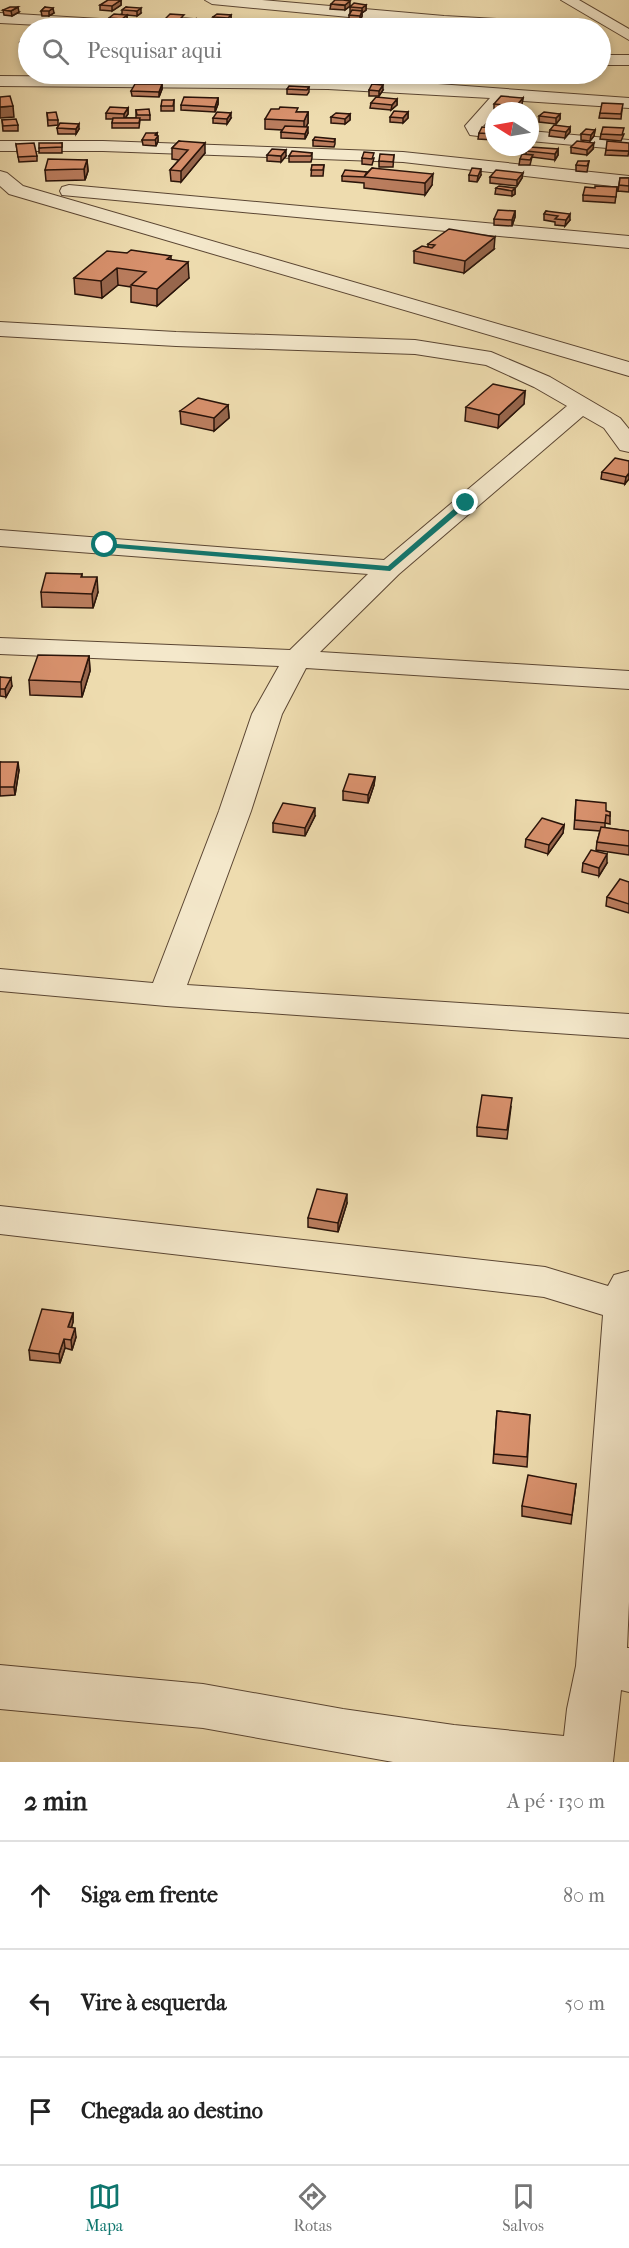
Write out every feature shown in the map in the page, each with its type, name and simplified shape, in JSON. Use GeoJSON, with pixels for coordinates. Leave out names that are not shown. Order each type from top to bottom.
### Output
{"type":"FeatureCollection","features":[{"type":"Feature","properties":{"kind":"street"},"geometry":{"type":"LineString","coordinates":[[212,0],[399,18]]}},
{"type":"Feature","properties":{"kind":"street"},"geometry":{"type":"LineString","coordinates":[[568,0],[596,18]]}},
{"type":"Feature","properties":{"kind":"street"},"geometry":{"type":"LineString","coordinates":[[611,26],[626,33]]}},
{"type":"Feature","properties":{"kind":"street"},"geometry":{"type":"LineString","coordinates":[[611,31],[626,33]]}},
{"type":"Feature","properties":{"kind":"street"},"geometry":{"type":"LineString","coordinates":[[611,60],[629,60]]}},
{"type":"Feature","properties":{"kind":"street"},"geometry":{"type":"LineString","coordinates":[[0,81],[18,81]]}},
{"type":"Feature","properties":{"kind":"street"},"geometry":{"type":"LineString","coordinates":[[315,84],[437,89],[501,96],[629,103]]}},
{"type":"Feature","properties":{"kind":"street"},"geometry":{"type":"LineString","coordinates":[[496,102],[501,96]]}},
{"type":"Feature","properties":{"kind":"street"},"geometry":{"type":"LineString","coordinates":[[485,114],[474,126],[476,131],[485,132]]}},
{"type":"Feature","properties":{"kind":"street"},"geometry":{"type":"LineString","coordinates":[[539,137],[629,145]]}},
{"type":"Feature","properties":{"kind":"street"},"geometry":{"type":"LineString","coordinates":[[0,146],[104,146],[386,156],[454,161],[629,182]]}},
{"type":"Feature","properties":{"kind":"street"},"geometry":{"type":"LineString","coordinates":[[6,188],[629,242]]}},
{"type":"Feature","properties":{"kind":"street"},"geometry":{"type":"LineString","coordinates":[[6,188],[629,369]]}},
{"type":"Feature","properties":{"kind":"street"},"geometry":{"type":"LineString","coordinates":[[0,329],[176,339],[415,347],[491,359],[542,382],[612,423],[629,446]]}},
{"type":"Feature","properties":{"kind":"street"},"geometry":{"type":"LineString","coordinates":[[166,995],[235,811],[267,714],[297,659],[390,568],[582,405]]}},
{"type":"Feature","properties":{"kind":"street"},"geometry":{"type":"LineString","coordinates":[[0,538],[390,568]]}},
{"type":"Feature","properties":{"kind":"street"},"geometry":{"type":"LineString","coordinates":[[0,646],[297,659],[629,680]]}},
{"type":"Feature","properties":{"kind":"street"},"geometry":{"type":"LineString","coordinates":[[0,980],[166,995],[629,1026]]}},
{"type":"Feature","properties":{"kind":"street"},"geometry":{"type":"LineString","coordinates":[[0,1220],[545,1282],[627,1300],[615,1668],[592,1709],[587,1761],[442,1747],[343,1732],[203,1706],[0,1687]]}},
{"type":"Feature","properties":{"kind":"building"},"geometry":{"type":"Polygon","coordinates":[[[108,0],[121,0],[112,6],[100,5],[108,0]]]}},
{"type":"Feature","properties":{"kind":"building"},"geometry":{"type":"Polygon","coordinates":[[[335,0],[350,1],[345,5],[331,4],[335,0]]]}},
{"type":"Feature","properties":{"kind":"building"},"geometry":{"type":"Polygon","coordinates":[[[354,3],[366,5],[362,8],[350,7],[354,3]]]}},
{"type":"Feature","properties":{"kind":"building"},"geometry":{"type":"Polygon","coordinates":[[[18,7],[11,11],[3,10],[18,7]]]}},
{"type":"Feature","properties":{"kind":"building"},"geometry":{"type":"Polygon","coordinates":[[[45,7],[53,8],[49,11],[41,11],[45,7]]]}},
{"type":"Feature","properties":{"kind":"building"},"geometry":{"type":"Polygon","coordinates":[[[126,7],[141,8],[137,11],[122,10],[126,7]]]}},
{"type":"Feature","properties":{"kind":"building"},"geometry":{"type":"Polygon","coordinates":[[[352,10],[362,11],[360,16],[349,15],[352,10]]]}},
{"type":"Feature","properties":{"kind":"building"},"geometry":{"type":"Polygon","coordinates":[[[114,14],[127,15],[123,18],[109,18],[114,14]]]}},
{"type":"Feature","properties":{"kind":"building"},"geometry":{"type":"Polygon","coordinates":[[[170,14],[184,15],[181,18],[166,18],[170,14]]]}},
{"type":"Feature","properties":{"kind":"building"},"geometry":{"type":"Polygon","coordinates":[[[217,14],[231,15],[228,18],[213,17],[217,14]]]}},
{"type":"Feature","properties":{"kind":"building"},"geometry":{"type":"Polygon","coordinates":[[[135,84],[162,84],[159,92],[131,91],[135,84]]]}},
{"type":"Feature","properties":{"kind":"building"},"geometry":{"type":"Polygon","coordinates":[[[372,84],[383,85],[379,91],[369,90],[372,84]]]}},
{"type":"Feature","properties":{"kind":"building"},"geometry":{"type":"Polygon","coordinates":[[[289,86],[309,87],[307,90],[287,89],[289,86]]]}},
{"type":"Feature","properties":{"kind":"building"},"geometry":{"type":"Polygon","coordinates":[[[10,96],[13,106],[0,107],[0,97],[10,96]]]}},
{"type":"Feature","properties":{"kind":"building"},"geometry":{"type":"Polygon","coordinates":[[[501,96],[523,98],[520,102],[496,102],[501,96]]]}},
{"type":"Feature","properties":{"kind":"building"},"geometry":{"type":"Polygon","coordinates":[[[184,97],[218,98],[215,107],[181,105],[184,97]]]}},
{"type":"Feature","properties":{"kind":"building"},"geometry":{"type":"Polygon","coordinates":[[[376,97],[397,99],[392,105],[371,103],[376,97]]]}},
{"type":"Feature","properties":{"kind":"building"},"geometry":{"type":"Polygon","coordinates":[[[162,100],[174,100],[173,106],[161,106],[162,100]]]}},
{"type":"Feature","properties":{"kind":"building"},"geometry":{"type":"Polygon","coordinates":[[[602,103],[623,104],[621,114],[600,113],[602,103]]]}},
{"type":"Feature","properties":{"kind":"building"},"geometry":{"type":"Polygon","coordinates":[[[110,107],[128,108],[124,114],[106,113],[110,107]]]}},
{"type":"Feature","properties":{"kind":"building"},"geometry":{"type":"Polygon","coordinates":[[[298,108],[296,112],[308,112],[304,121],[265,119],[271,109],[298,108]]]}},
{"type":"Feature","properties":{"kind":"building"},"geometry":{"type":"Polygon","coordinates":[[[149,109],[150,115],[137,115],[136,110],[149,109]]]}},
{"type":"Feature","properties":{"kind":"building"},"geometry":{"type":"Polygon","coordinates":[[[394,111],[408,112],[403,118],[390,117],[394,111]]]}},
{"type":"Feature","properties":{"kind":"building"},"geometry":{"type":"Polygon","coordinates":[[[56,112],[58,120],[48,120],[47,113],[56,112]]]}},
{"type":"Feature","properties":{"kind":"building"},"geometry":{"type":"Polygon","coordinates":[[[217,112],[231,113],[227,119],[213,118],[217,112]]]}},
{"type":"Feature","properties":{"kind":"building"},"geometry":{"type":"Polygon","coordinates":[[[544,112],[560,114],[556,118],[539,116],[544,112]]]}},
{"type":"Feature","properties":{"kind":"building"},"geometry":{"type":"Polygon","coordinates":[[[336,113],[350,114],[345,119],[331,117],[336,113]]]}},
{"type":"Feature","properties":{"kind":"building"},"geometry":{"type":"Polygon","coordinates":[[[113,118],[140,118],[139,123],[112,123],[113,118]]]}},
{"type":"Feature","properties":{"kind":"building"},"geometry":{"type":"Polygon","coordinates":[[[16,119],[18,125],[3,126],[2,120],[16,119]]]}},
{"type":"Feature","properties":{"kind":"building"},"geometry":{"type":"Polygon","coordinates":[[[60,123],[79,124],[76,129],[57,128],[60,123]]]}},
{"type":"Feature","properties":{"kind":"building"},"geometry":{"type":"Polygon","coordinates":[[[554,125],[570,127],[566,132],[550,130],[554,125]]]}},
{"type":"Feature","properties":{"kind":"building"},"geometry":{"type":"Polygon","coordinates":[[[285,126],[308,127],[305,134],[281,132],[285,126]]]}},
{"type":"Feature","properties":{"kind":"building"},"geometry":{"type":"Polygon","coordinates":[[[482,127],[485,127],[485,133],[479,133],[482,127]]]}},
{"type":"Feature","properties":{"kind":"building"},"geometry":{"type":"Polygon","coordinates":[[[603,127],[624,128],[622,135],[601,134],[603,127]]]}},
{"type":"Feature","properties":{"kind":"building"},"geometry":{"type":"Polygon","coordinates":[[[586,129],[595,130],[591,135],[581,134],[586,129]]]}},
{"type":"Feature","properties":{"kind":"building"},"geometry":{"type":"Polygon","coordinates":[[[146,133],[157,133],[155,135],[158,136],[155,140],[142,140],[146,133]]]}},
{"type":"Feature","properties":{"kind":"building"},"geometry":{"type":"Polygon","coordinates":[[[315,137],[335,139],[334,142],[313,140],[315,137]]]}},
{"type":"Feature","properties":{"kind":"building"},"geometry":{"type":"Polygon","coordinates":[[[179,141],[205,143],[181,171],[170,170],[188,150],[172,148],[179,141]]]}},
{"type":"Feature","properties":{"kind":"building"},"geometry":{"type":"Polygon","coordinates":[[[577,141],[594,143],[587,150],[571,147],[577,141]]]}},
{"type":"Feature","properties":{"kind":"building"},"geometry":{"type":"Polygon","coordinates":[[[607,141],[629,143],[629,151],[606,150],[607,141]]]}},
{"type":"Feature","properties":{"kind":"building"},"geometry":{"type":"Polygon","coordinates":[[[34,143],[37,156],[18,157],[16,144],[34,143]]]}},
{"type":"Feature","properties":{"kind":"building"},"geometry":{"type":"Polygon","coordinates":[[[39,143],[62,143],[62,147],[39,148],[39,143]]]}},
{"type":"Feature","properties":{"kind":"building"},"geometry":{"type":"Polygon","coordinates":[[[539,148],[558,149],[555,154],[539,152],[539,148]]]}},
{"type":"Feature","properties":{"kind":"building"},"geometry":{"type":"Polygon","coordinates":[[[272,149],[286,150],[281,156],[267,155],[272,149]]]}},
{"type":"Feature","properties":{"kind":"building"},"geometry":{"type":"Polygon","coordinates":[[[292,151],[312,153],[311,156],[289,156],[292,151]]]}},
{"type":"Feature","properties":{"kind":"building"},"geometry":{"type":"Polygon","coordinates":[[[364,152],[374,153],[372,159],[362,158],[364,152]]]}},
{"type":"Feature","properties":{"kind":"building"},"geometry":{"type":"Polygon","coordinates":[[[380,154],[394,155],[393,162],[379,161],[380,154]]]}},
{"type":"Feature","properties":{"kind":"building"},"geometry":{"type":"Polygon","coordinates":[[[521,156],[532,156],[530,160],[520,159],[521,156]]]}},
{"type":"Feature","properties":{"kind":"building"},"geometry":{"type":"Polygon","coordinates":[[[48,159],[87,160],[84,169],[45,170],[48,159]]]}},
{"type":"Feature","properties":{"kind":"building"},"geometry":{"type":"Polygon","coordinates":[[[578,161],[589,161],[587,166],[576,165],[578,161]]]}},
{"type":"Feature","properties":{"kind":"building"},"geometry":{"type":"Polygon","coordinates":[[[312,165],[324,165],[323,170],[311,170],[312,165]]]}},
{"type":"Feature","properties":{"kind":"building"},"geometry":{"type":"Polygon","coordinates":[[[372,168],[433,174],[425,183],[364,177],[372,168]]]}},
{"type":"Feature","properties":{"kind":"building"},"geometry":{"type":"Polygon","coordinates":[[[472,168],[481,169],[478,176],[469,175],[472,168]]]}},
{"type":"Feature","properties":{"kind":"building"},"geometry":{"type":"Polygon","coordinates":[[[345,170],[367,172],[364,177],[342,176],[345,170]]]}},
{"type":"Feature","properties":{"kind":"building"},"geometry":{"type":"Polygon","coordinates":[[[496,170],[523,173],[517,180],[490,177],[496,170]]]}},
{"type":"Feature","properties":{"kind":"building"},"geometry":{"type":"Polygon","coordinates":[[[620,178],[629,178],[629,186],[619,185],[620,178]]]}},
{"type":"Feature","properties":{"kind":"building"},"geometry":{"type":"Polygon","coordinates":[[[499,186],[515,188],[512,191],[496,188],[499,186]]]}},
{"type":"Feature","properties":{"kind":"building"},"geometry":{"type":"Polygon","coordinates":[[[595,186],[617,187],[616,197],[583,195],[585,187],[595,188],[595,186]]]}},
{"type":"Feature","properties":{"kind":"building"},"geometry":{"type":"Polygon","coordinates":[[[498,210],[515,211],[512,220],[494,219],[498,210]]]}},
{"type":"Feature","properties":{"kind":"building"},"geometry":{"type":"Polygon","coordinates":[[[546,211],[570,214],[566,220],[555,219],[558,216],[544,214],[546,211]]]}},
{"type":"Feature","properties":{"kind":"building"},"geometry":{"type":"Polygon","coordinates":[[[449,229],[495,237],[465,261],[414,251],[422,246],[432,248],[435,245],[428,244],[449,229]]]}},
{"type":"Feature","properties":{"kind":"building"},"geometry":{"type":"Polygon","coordinates":[[[131,250],[171,256],[167,259],[188,262],[157,289],[131,285],[146,272],[117,268],[101,281],[74,278],[107,251],[127,253],[131,250]]]}},
{"type":"Feature","properties":{"kind":"building"},"geometry":{"type":"Polygon","coordinates":[[[493,384],[525,391],[499,415],[466,407],[493,384]]]}},
{"type":"Feature","properties":{"kind":"building"},"geometry":{"type":"Polygon","coordinates":[[[198,398],[228,405],[214,418],[180,411],[198,398]]]}},
{"type":"Feature","properties":{"kind":"building"},"geometry":{"type":"Polygon","coordinates":[[[615,458],[629,461],[629,473],[626,477],[602,472],[615,458]]]}},
{"type":"Feature","properties":{"kind":"building"},"geometry":{"type":"Polygon","coordinates":[[[46,573],[82,574],[81,577],[97,577],[92,594],[41,592],[46,573]]]}},
{"type":"Feature","properties":{"kind":"building"},"geometry":{"type":"Polygon","coordinates":[[[38,655],[89,656],[81,682],[29,680],[38,655]]]}},
{"type":"Feature","properties":{"kind":"building"},"geometry":{"type":"Polygon","coordinates":[[[0,677],[11,678],[5,689],[0,689],[0,677]]]}},
{"type":"Feature","properties":{"kind":"building"},"geometry":{"type":"Polygon","coordinates":[[[0,762],[18,762],[14,787],[0,787],[0,762]]]}},
{"type":"Feature","properties":{"kind":"building"},"geometry":{"type":"Polygon","coordinates":[[[349,774],[375,777],[368,795],[343,791],[349,774]]]}},
{"type":"Feature","properties":{"kind":"building"},"geometry":{"type":"Polygon","coordinates":[[[576,800],[606,803],[606,811],[610,812],[610,816],[606,815],[605,823],[575,820],[576,800]]]}},
{"type":"Feature","properties":{"kind":"building"},"geometry":{"type":"Polygon","coordinates":[[[283,803],[315,808],[305,828],[273,823],[283,803]]]}},
{"type":"Feature","properties":{"kind":"building"},"geometry":{"type":"Polygon","coordinates":[[[542,818],[564,825],[549,845],[526,839],[542,818]]]}},
{"type":"Feature","properties":{"kind":"building"},"geometry":{"type":"Polygon","coordinates":[[[601,827],[629,831],[629,846],[597,842],[601,827]]]}},
{"type":"Feature","properties":{"kind":"building"},"geometry":{"type":"Polygon","coordinates":[[[591,850],[607,854],[599,868],[583,863],[591,850]]]}},
{"type":"Feature","properties":{"kind":"building"},"geometry":{"type":"Polygon","coordinates":[[[620,879],[629,882],[629,904],[607,897],[620,879]]]}},
{"type":"Feature","properties":{"kind":"building"},"geometry":{"type":"Polygon","coordinates":[[[482,1095],[512,1098],[507,1130],[477,1127],[482,1095]]]}},
{"type":"Feature","properties":{"kind":"building"},"geometry":{"type":"Polygon","coordinates":[[[317,1189],[347,1194],[338,1223],[308,1218],[317,1189]]]}},
{"type":"Feature","properties":{"kind":"building"},"geometry":{"type":"Polygon","coordinates":[[[42,1309],[73,1313],[68,1327],[75,1328],[71,1340],[64,1339],[59,1354],[29,1350],[42,1309]]]}},
{"type":"Feature","properties":{"kind":"building"},"geometry":{"type":"Polygon","coordinates":[[[497,1411],[530,1415],[527,1457],[494,1454],[497,1411]]]}},
{"type":"Feature","properties":{"kind":"building"},"geometry":{"type":"Polygon","coordinates":[[[528,1475],[576,1484],[572,1515],[522,1506],[528,1475]]]}},
{"type":"Feature","properties":{"kind":"route"},"geometry":{"type":"LineString","coordinates":[[105,545],[390,568],[466,503]]}}]}
